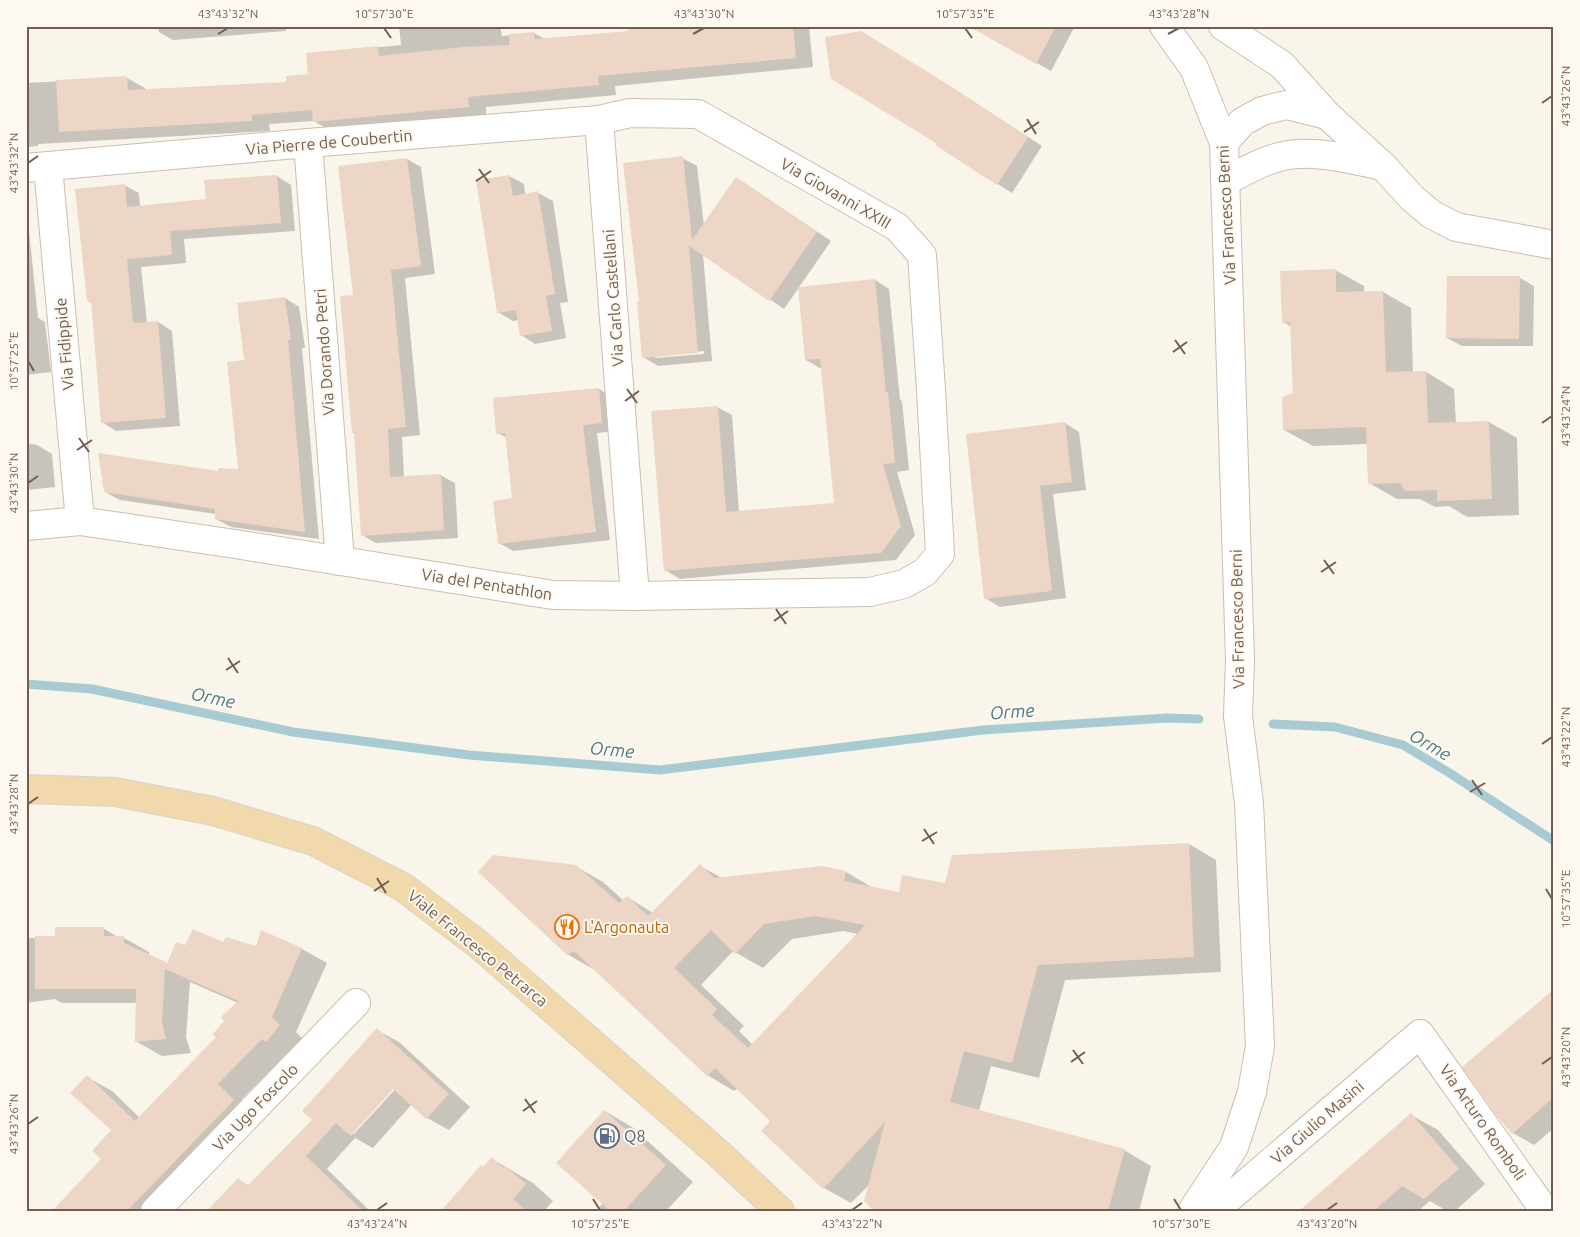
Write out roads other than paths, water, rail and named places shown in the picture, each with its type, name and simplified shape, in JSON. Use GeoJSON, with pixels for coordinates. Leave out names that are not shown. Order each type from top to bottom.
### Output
{"type":"FeatureCollection","features":[{"type":"Feature","properties":{"kind":"main road","name":"Viale Francesco Petrarca"},"geometry":{"type":"LineString","coordinates":[[26,789],[115,792],[213,811],[313,840],[403,887],[478,944],[718,1153],[780,1211]]}},
{"type":"Feature","properties":{"kind":"street","name":"Via Francesco Berni"},"geometry":{"type":"LineString","coordinates":[[1164,26],[1194,68],[1224,143],[1240,660],[1238,716],[1250,823],[1260,1046],[1252,1092],[1234,1147],[1192,1211]]}},
{"type":"Feature","properties":{"kind":"street"},"geometry":{"type":"LineString","coordinates":[[1223,26],[1282,65],[1327,115],[1383,166],[1412,198],[1431,214],[1456,227],[1554,245]]}},
{"type":"Feature","properties":{"kind":"street"},"geometry":{"type":"LineString","coordinates":[[1224,143],[1242,122],[1262,111],[1286,105],[1327,115]]}},
{"type":"Feature","properties":{"kind":"street","name":"Via Pierre de Coubertin"},"geometry":{"type":"LineString","coordinates":[[37,167],[599,120],[630,113]]}},
{"type":"Feature","properties":{"kind":"street","name":"Via Giovanni XXIII"},"geometry":{"type":"LineString","coordinates":[[630,113],[698,114],[897,227],[922,255],[940,554]]}},
{"type":"Feature","properties":{"kind":"street","name":"Via Carlo Castellani"},"geometry":{"type":"LineString","coordinates":[[599,120],[635,596]]}},
{"type":"Feature","properties":{"kind":"street","name":"Via Dorando Petri"},"geometry":{"type":"LineString","coordinates":[[308,143],[340,562]]}},
{"type":"Feature","properties":{"kind":"street"},"geometry":{"type":"LineString","coordinates":[[1226,181],[1248,169],[1276,159],[1298,154],[1326,156],[1383,166]]}},
{"type":"Feature","properties":{"kind":"street","name":"Via Fidippide"},"geometry":{"type":"LineString","coordinates":[[37,167],[80,521]]}},
{"type":"Feature","properties":{"kind":"street","name":"Via del Pentathlon"},"geometry":{"type":"LineString","coordinates":[[26,526],[80,521],[553,595],[635,596],[870,592],[904,584],[925,572],[940,554]]}},
{"type":"Feature","properties":{"kind":"street","name":"Via Ugo Foscolo"},"geometry":{"type":"LineString","coordinates":[[155,1211],[356,1003]]}},
{"type":"Feature","properties":{"kind":"street","name":"Via Giulio Masini"},"geometry":{"type":"LineString","coordinates":[[1214,1211],[1420,1034]]}},
{"type":"Feature","properties":{"kind":"street","name":"Via Arturo Romboli"},"geometry":{"type":"LineString","coordinates":[[1420,1034],[1545,1211]]}},
{"type":"Feature","properties":{"kind":"waterway","name":"Orme"},"geometry":{"type":"LineString","coordinates":[[26,684],[92,689],[293,732],[469,755],[660,770],[983,730],[1167,718],[1199,719]]}},
{"type":"Feature","properties":{"kind":"waterway","name":"Orme"},"geometry":{"type":"LineString","coordinates":[[1273,724],[1335,727],[1403,745],[1554,841]]}},
{"type":"Feature","properties":{"kind":"place","name":"L'Argonauta"},"geometry":{"type":"Point","coordinates":[567,927]}},
{"type":"Feature","properties":{"kind":"place","name":"Q8"},"geometry":{"type":"Point","coordinates":[607,1136]}}]}
